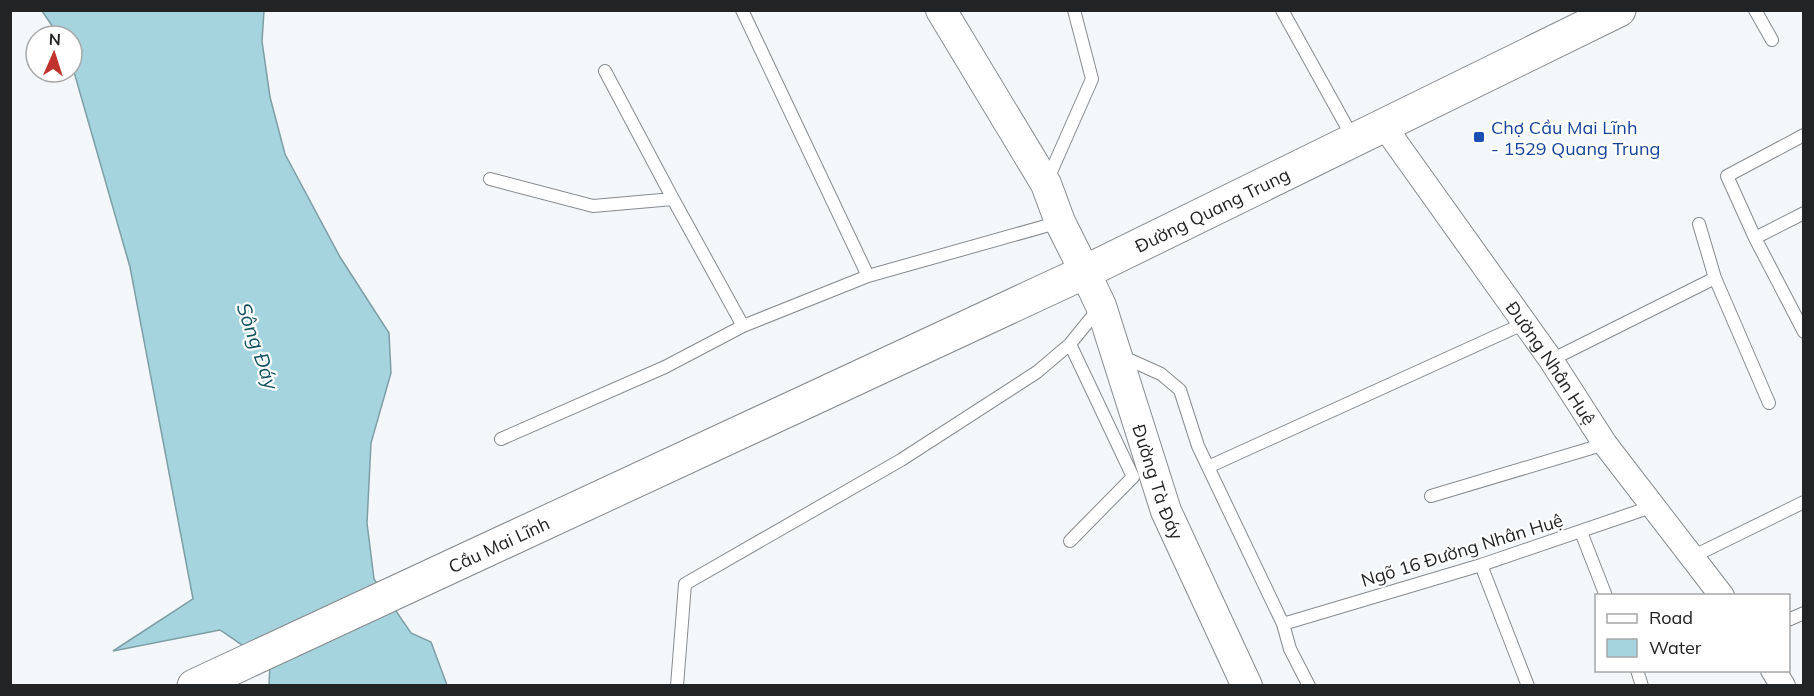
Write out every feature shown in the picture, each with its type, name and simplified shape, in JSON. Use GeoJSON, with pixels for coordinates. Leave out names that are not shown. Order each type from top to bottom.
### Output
{"type":"FeatureCollection","features":[{"type":"Feature","properties":{"kind":"highway","name":"Đường Quang Trung"},"geometry":{"type":"LineString","coordinates":[[802,404],[1085,272],[1619,10]]}},
{"type":"Feature","properties":{"kind":"highway","name":"Cầu Mai Lĩnh"},"geometry":{"type":"LineString","coordinates":[[194,686],[802,404]]}},
{"type":"Feature","properties":{"kind":"street","name":"Đường Tà Đáy"},"geometry":{"type":"LineString","coordinates":[[940,10],[1046,184],[1060,222],[1101,306],[1166,511],[1247,686]]}},
{"type":"Feature","properties":{"kind":"street","name":"Đường Nhân Huệ"},"geometry":{"type":"LineString","coordinates":[[1384,126],[1551,360],[1605,444],[1652,507],[1695,556],[1721,594]]}},
{"type":"Feature","properties":{"kind":"street"},"geometry":{"type":"LineString","coordinates":[[1774,672],[1783,686]]}},
{"type":"Feature","properties":{"kind":"lane"},"geometry":{"type":"LineString","coordinates":[[742,10],[868,276]]}},
{"type":"Feature","properties":{"kind":"lane"},"geometry":{"type":"LineString","coordinates":[[1046,184],[1092,79],[1074,10]]}},
{"type":"Feature","properties":{"kind":"lane"},"geometry":{"type":"LineString","coordinates":[[1282,10],[1354,141]]}},
{"type":"Feature","properties":{"kind":"lane"},"geometry":{"type":"LineString","coordinates":[[1755,10],[1772,40]]}},
{"type":"Feature","properties":{"kind":"lane"},"geometry":{"type":"LineString","coordinates":[[605,71],[743,326]]}},
{"type":"Feature","properties":{"kind":"lane"},"geometry":{"type":"LineString","coordinates":[[1803,135],[1727,176],[1755,238],[1803,332]]}},
{"type":"Feature","properties":{"kind":"lane"},"geometry":{"type":"LineString","coordinates":[[490,179],[593,206],[673,199]]}},
{"type":"Feature","properties":{"kind":"lane"},"geometry":{"type":"LineString","coordinates":[[1755,238],[1803,213]]}},
{"type":"Feature","properties":{"kind":"lane"},"geometry":{"type":"LineString","coordinates":[[501,439],[665,367],[743,326],[868,276],[1060,222]]}},
{"type":"Feature","properties":{"kind":"lane"},"geometry":{"type":"LineString","coordinates":[[1699,224],[1715,278],[1769,403]]}},
{"type":"Feature","properties":{"kind":"lane"},"geometry":{"type":"LineString","coordinates":[[1551,360],[1715,278]]}},
{"type":"Feature","properties":{"kind":"lane"},"geometry":{"type":"LineString","coordinates":[[677,686],[685,584],[901,460],[1037,372],[1070,344],[1101,306]]}},
{"type":"Feature","properties":{"kind":"lane"},"geometry":{"type":"LineString","coordinates":[[1208,467],[1525,323]]}},
{"type":"Feature","properties":{"kind":"lane"},"geometry":{"type":"LineString","coordinates":[[1070,344],[1133,477],[1070,541]]}},
{"type":"Feature","properties":{"kind":"lane"},"geometry":{"type":"LineString","coordinates":[[1116,353],[1161,374],[1180,390],[1198,446],[1283,624],[1290,649],[1309,686]]}},
{"type":"Feature","properties":{"kind":"lane"},"geometry":{"type":"LineString","coordinates":[[1431,496],[1605,444]]}},
{"type":"Feature","properties":{"kind":"lane"},"geometry":{"type":"LineString","coordinates":[[1695,556],[1803,502]]}},
{"type":"Feature","properties":{"kind":"lane","name":"Ngõ 16 Đường Nhân Huệ"},"geometry":{"type":"LineString","coordinates":[[1283,624],[1481,565],[1652,507]]}},
{"type":"Feature","properties":{"kind":"lane"},"geometry":{"type":"LineString","coordinates":[[1581,532],[1605,594]]}},
{"type":"Feature","properties":{"kind":"lane"},"geometry":{"type":"LineString","coordinates":[[1481,565],[1528,686]]}},
{"type":"Feature","properties":{"kind":"water","name":"Sông Đáy"},"geometry":{"type":"Polygon","coordinates":[[[42,11],[264,11],[262,41],[270,97],[285,154],[340,257],[389,333],[391,373],[371,443],[367,523],[374,579],[411,633],[431,642],[447,685],[269,685],[270,664],[220,630],[113,651],[193,599],[130,267],[77,84],[84,84],[84,24],[51,24],[42,11]]]}},
{"type":"Feature","properties":{"kind":"place","name":"Chợ Cầu Mai Lĩnh - 1529 Quang Trung"},"geometry":{"type":"Point","coordinates":[1479,137]}}]}
